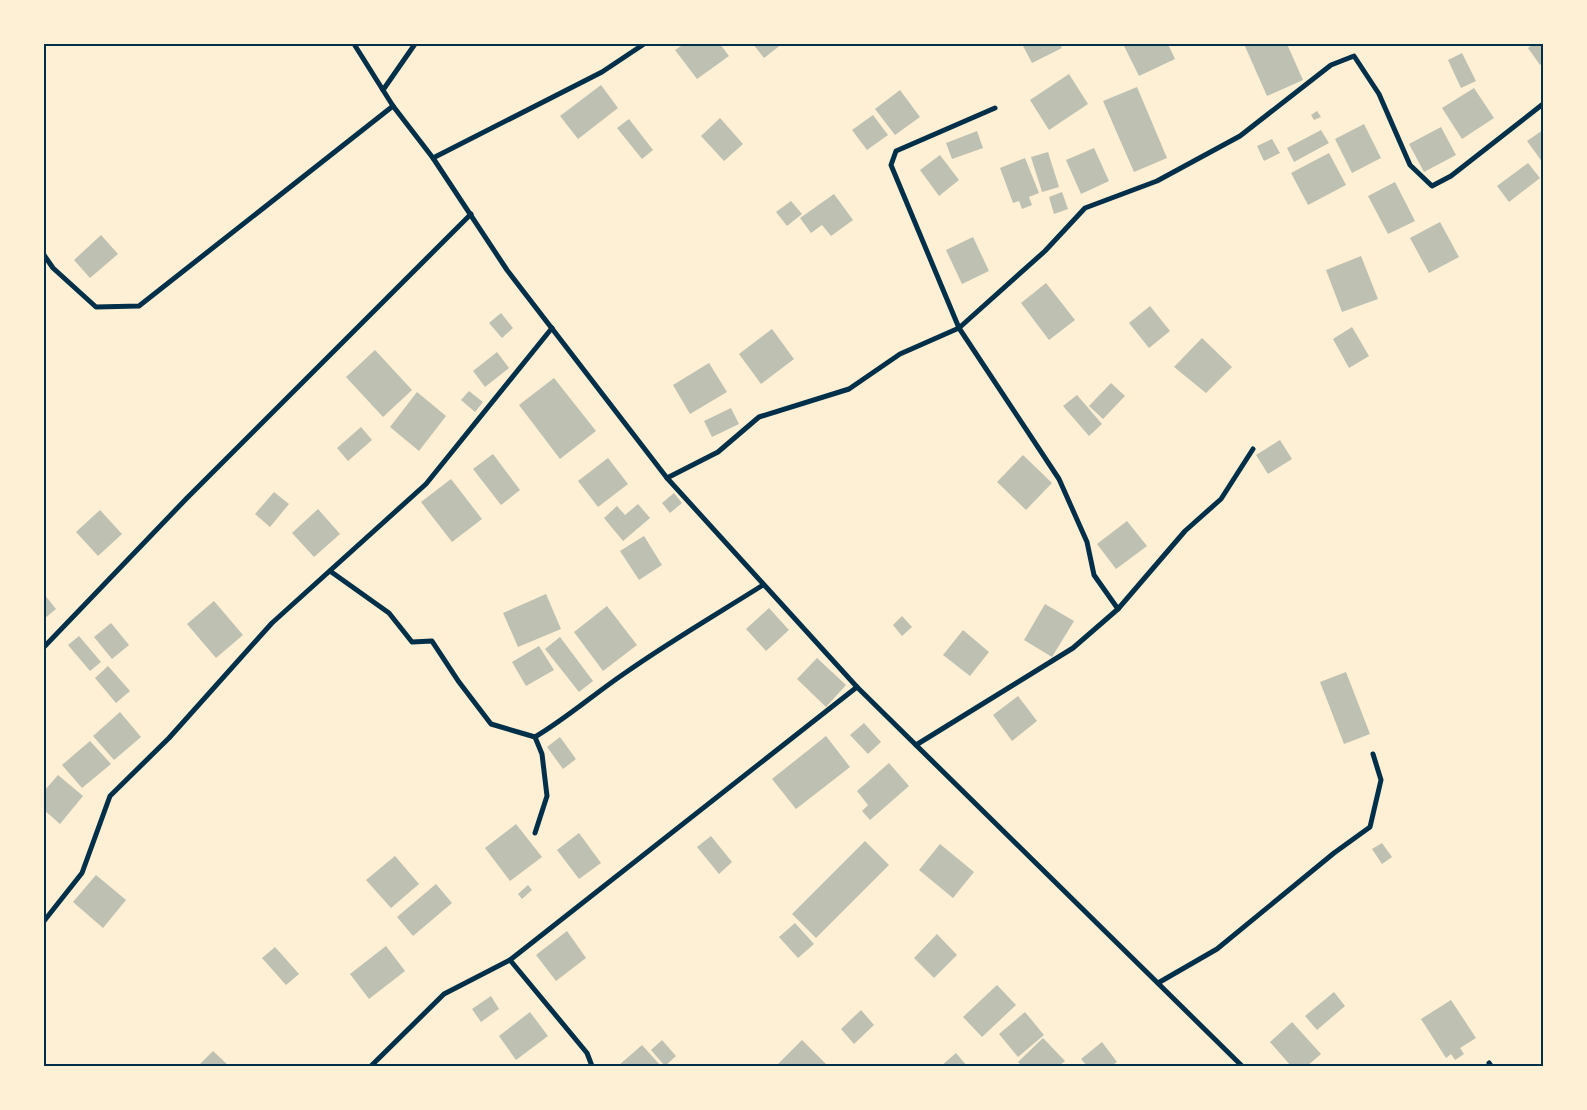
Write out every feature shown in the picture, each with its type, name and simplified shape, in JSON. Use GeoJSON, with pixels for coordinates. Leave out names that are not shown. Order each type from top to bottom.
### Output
{"type":"FeatureCollection","features":[{"type":"Feature","properties":{"kind":"street"},"geometry":{"type":"LineString","coordinates":[[354,44],[393,106],[433,158],[507,270],[667,478],[857,687],[1242,1066]]}},
{"type":"Feature","properties":{"kind":"street"},"geometry":{"type":"LineString","coordinates":[[383,90],[415,44]]}},
{"type":"Feature","properties":{"kind":"street"},"geometry":{"type":"LineString","coordinates":[[433,158],[602,72],[644,44]]}},
{"type":"Feature","properties":{"kind":"street"},"geometry":{"type":"LineString","coordinates":[[667,478],[718,452],[759,417],[849,389],[900,354],[959,328],[1045,251],[1085,208],[1157,181],[1240,136],[1331,65],[1354,56],[1379,94],[1410,165],[1432,186],[1451,176],[1543,104]]}},
{"type":"Feature","properties":{"kind":"street"},"geometry":{"type":"LineString","coordinates":[[44,256],[53,268],[96,307],[139,306],[393,106]]}},
{"type":"Feature","properties":{"kind":"street"},"geometry":{"type":"LineString","coordinates":[[995,108],[896,151],[891,165],[959,328],[1059,480],[1086,542],[1094,575],[1118,609]]}},
{"type":"Feature","properties":{"kind":"street"},"geometry":{"type":"LineString","coordinates":[[44,647],[187,498],[470,214]]}},
{"type":"Feature","properties":{"kind":"street"},"geometry":{"type":"LineString","coordinates":[[44,921],[82,873],[110,796],[169,738],[272,623],[426,484],[552,328]]}},
{"type":"Feature","properties":{"kind":"street"},"geometry":{"type":"LineString","coordinates":[[916,745],[1073,648],[1118,609],[1184,531],[1221,499],[1253,449]]}},
{"type":"Feature","properties":{"kind":"street"},"geometry":{"type":"LineString","coordinates":[[330,571],[390,613],[412,642],[432,641],[459,682],[491,724],[535,737],[564,720],[585,700],[646,658],[763,585]]}},
{"type":"Feature","properties":{"kind":"street"},"geometry":{"type":"LineString","coordinates":[[371,1066],[444,994],[510,960],[857,687]]}},
{"type":"Feature","properties":{"kind":"street"},"geometry":{"type":"LineString","coordinates":[[535,737],[542,754],[547,796],[535,832]]}},
{"type":"Feature","properties":{"kind":"street"},"geometry":{"type":"LineString","coordinates":[[1158,983],[1217,950],[1334,853],[1370,828],[1381,780],[1373,754]]}},
{"type":"Feature","properties":{"kind":"street"},"geometry":{"type":"LineString","coordinates":[[510,960],[587,1053],[592,1066]]}},
{"type":"Feature","properties":{"kind":"building"},"geometry":{"type":"Polygon","coordinates":[[[684,44],[720,44],[729,56],[697,79],[675,50],[684,44]]]}},
{"type":"Feature","properties":{"kind":"building"},"geometry":{"type":"Polygon","coordinates":[[[753,44],[782,44],[764,58],[753,44]]]}},
{"type":"Feature","properties":{"kind":"building"},"geometry":{"type":"Polygon","coordinates":[[[1022,44],[1060,44],[1062,48],[1032,63],[1022,44]]]}},
{"type":"Feature","properties":{"kind":"building"},"geometry":{"type":"Polygon","coordinates":[[[1123,44],[1168,44],[1175,59],[1139,76],[1123,44]]]}},
{"type":"Feature","properties":{"kind":"building"},"geometry":{"type":"Polygon","coordinates":[[[1244,44],[1287,44],[1303,80],[1267,96],[1244,44]]]}},
{"type":"Feature","properties":{"kind":"building"},"geometry":{"type":"Polygon","coordinates":[[[1533,44],[1543,44],[1543,62],[1540,65],[1528,48],[1533,44]]]}},
{"type":"Feature","properties":{"kind":"building"},"geometry":{"type":"Polygon","coordinates":[[[1462,53],[1476,81],[1461,88],[1448,60],[1462,53]]]}},
{"type":"Feature","properties":{"kind":"building"},"geometry":{"type":"Polygon","coordinates":[[[1069,74],[1088,104],[1049,130],[1030,100],[1069,74]]]}},
{"type":"Feature","properties":{"kind":"building"},"geometry":{"type":"Polygon","coordinates":[[[601,85],[618,108],[578,139],[560,116],[601,85]]]}},
{"type":"Feature","properties":{"kind":"building"},"geometry":{"type":"Polygon","coordinates":[[[1137,87],[1167,158],[1134,172],[1103,101],[1137,87]]]}},
{"type":"Feature","properties":{"kind":"building"},"geometry":{"type":"Polygon","coordinates":[[[1474,88],[1494,118],[1462,139],[1442,108],[1474,88]]]}},
{"type":"Feature","properties":{"kind":"building"},"geometry":{"type":"Polygon","coordinates":[[[900,90],[920,117],[895,135],[875,109],[900,90]]]}},
{"type":"Feature","properties":{"kind":"building"},"geometry":{"type":"Polygon","coordinates":[[[1317,111],[1321,117],[1314,120],[1311,115],[1317,111]]]}},
{"type":"Feature","properties":{"kind":"building"},"geometry":{"type":"Polygon","coordinates":[[[873,115],[888,135],[867,150],[852,130],[873,115]]]}},
{"type":"Feature","properties":{"kind":"building"},"geometry":{"type":"Polygon","coordinates":[[[720,118],[743,144],[724,161],[701,136],[720,118]]]}},
{"type":"Feature","properties":{"kind":"building"},"geometry":{"type":"Polygon","coordinates":[[[629,119],[653,150],[642,159],[617,128],[629,119]]]}},
{"type":"Feature","properties":{"kind":"building"},"geometry":{"type":"Polygon","coordinates":[[[1364,124],[1381,158],[1352,173],[1335,139],[1364,124]]]}},
{"type":"Feature","properties":{"kind":"building"},"geometry":{"type":"Polygon","coordinates":[[[1441,127],[1456,155],[1424,172],[1409,144],[1441,127]]]}},
{"type":"Feature","properties":{"kind":"building"},"geometry":{"type":"Polygon","coordinates":[[[1321,130],[1329,143],[1294,162],[1287,148],[1321,130]]]}},
{"type":"Feature","properties":{"kind":"building"},"geometry":{"type":"Polygon","coordinates":[[[1543,130],[1543,163],[1527,141],[1543,130]]]}},
{"type":"Feature","properties":{"kind":"building"},"geometry":{"type":"Polygon","coordinates":[[[977,131],[983,148],[952,159],[946,143],[977,131]]]}},
{"type":"Feature","properties":{"kind":"building"},"geometry":{"type":"Polygon","coordinates":[[[1272,139],[1280,153],[1264,161],[1257,146],[1272,139]]]}},
{"type":"Feature","properties":{"kind":"building"},"geometry":{"type":"Polygon","coordinates":[[[1094,148],[1109,181],[1081,194],[1066,160],[1094,148]]]}},
{"type":"Feature","properties":{"kind":"building"},"geometry":{"type":"Polygon","coordinates":[[[1048,152],[1059,187],[1042,192],[1031,157],[1048,152]]]}},
{"type":"Feature","properties":{"kind":"building"},"geometry":{"type":"Polygon","coordinates":[[[1329,153],[1346,185],[1308,205],[1291,173],[1329,153]]]}},
{"type":"Feature","properties":{"kind":"building"},"geometry":{"type":"Polygon","coordinates":[[[940,155],[959,180],[939,196],[920,170],[940,155]]]}},
{"type":"Feature","properties":{"kind":"building"},"geometry":{"type":"Polygon","coordinates":[[[1025,158],[1039,193],[1029,197],[1032,205],[1022,209],[1019,201],[1013,203],[1000,168],[1025,158]]]}},
{"type":"Feature","properties":{"kind":"building"},"geometry":{"type":"Polygon","coordinates":[[[1528,163],[1540,178],[1509,202],[1497,186],[1528,163]]]}},
{"type":"Feature","properties":{"kind":"building"},"geometry":{"type":"Polygon","coordinates":[[[1395,182],[1415,221],[1388,234],[1368,196],[1395,182]]]}},
{"type":"Feature","properties":{"kind":"building"},"geometry":{"type":"Polygon","coordinates":[[[1062,192],[1068,209],[1054,214],[1049,197],[1062,192]]]}},
{"type":"Feature","properties":{"kind":"building"},"geometry":{"type":"Polygon","coordinates":[[[834,194],[853,220],[831,236],[822,225],[811,233],[800,218],[834,194]]]}},
{"type":"Feature","properties":{"kind":"building"},"geometry":{"type":"Polygon","coordinates":[[[791,201],[802,214],[787,226],[776,212],[791,201]]]}},
{"type":"Feature","properties":{"kind":"building"},"geometry":{"type":"Polygon","coordinates":[[[1440,222],[1459,257],[1429,273],[1410,238],[1440,222]]]}},
{"type":"Feature","properties":{"kind":"building"},"geometry":{"type":"Polygon","coordinates":[[[101,235],[118,254],[90,278],[74,260],[101,235]]]}},
{"type":"Feature","properties":{"kind":"building"},"geometry":{"type":"Polygon","coordinates":[[[973,237],[989,271],[962,284],[946,250],[973,237]]]}},
{"type":"Feature","properties":{"kind":"building"},"geometry":{"type":"Polygon","coordinates":[[[1361,256],[1378,299],[1342,312],[1326,270],[1361,256]]]}},
{"type":"Feature","properties":{"kind":"building"},"geometry":{"type":"Polygon","coordinates":[[[1046,283],[1075,320],[1049,340],[1021,303],[1046,283]]]}},
{"type":"Feature","properties":{"kind":"building"},"geometry":{"type":"Polygon","coordinates":[[[1150,306],[1170,331],[1149,348],[1129,323],[1150,306]]]}},
{"type":"Feature","properties":{"kind":"building"},"geometry":{"type":"Polygon","coordinates":[[[501,313],[513,328],[502,338],[489,323],[501,313]]]}},
{"type":"Feature","properties":{"kind":"building"},"geometry":{"type":"Polygon","coordinates":[[[1352,327],[1369,356],[1349,368],[1333,339],[1352,327]]]}},
{"type":"Feature","properties":{"kind":"building"},"geometry":{"type":"Polygon","coordinates":[[[772,329],[794,359],[761,384],[739,354],[772,329]]]}},
{"type":"Feature","properties":{"kind":"building"},"geometry":{"type":"Polygon","coordinates":[[[1202,338],[1232,367],[1206,393],[1174,367],[1202,338]]]}},
{"type":"Feature","properties":{"kind":"building"},"geometry":{"type":"Polygon","coordinates":[[[375,350],[412,390],[383,417],[346,377],[375,350]]]}},
{"type":"Feature","properties":{"kind":"building"},"geometry":{"type":"Polygon","coordinates":[[[497,352],[509,368],[485,387],[473,371],[497,352]]]}},
{"type":"Feature","properties":{"kind":"building"},"geometry":{"type":"Polygon","coordinates":[[[709,363],[727,392],[690,414],[673,385],[709,363]]]}},
{"type":"Feature","properties":{"kind":"building"},"geometry":{"type":"Polygon","coordinates":[[[554,378],[596,431],[560,459],[519,405],[554,378]]]}},
{"type":"Feature","properties":{"kind":"building"},"geometry":{"type":"Polygon","coordinates":[[[1111,383],[1125,396],[1103,419],[1089,406],[1111,383]]]}},
{"type":"Feature","properties":{"kind":"building"},"geometry":{"type":"Polygon","coordinates":[[[469,391],[483,402],[475,412],[461,400],[469,391]]]}},
{"type":"Feature","properties":{"kind":"building"},"geometry":{"type":"Polygon","coordinates":[[[417,392],[446,416],[419,451],[390,427],[417,392]]]}},
{"type":"Feature","properties":{"kind":"building"},"geometry":{"type":"Polygon","coordinates":[[[1077,395],[1102,424],[1089,436],[1063,406],[1077,395]]]}},
{"type":"Feature","properties":{"kind":"building"},"geometry":{"type":"Polygon","coordinates":[[[731,408],[739,424],[712,437],[704,421],[731,408]]]}},
{"type":"Feature","properties":{"kind":"building"},"geometry":{"type":"Polygon","coordinates":[[[361,427],[372,440],[348,461],[337,448],[361,427]]]}},
{"type":"Feature","properties":{"kind":"building"},"geometry":{"type":"Polygon","coordinates":[[[1280,440],[1292,459],[1268,474],[1256,455],[1280,440]]]}},
{"type":"Feature","properties":{"kind":"building"},"geometry":{"type":"Polygon","coordinates":[[[493,454],[520,490],[501,505],[473,469],[493,454]]]}},
{"type":"Feature","properties":{"kind":"building"},"geometry":{"type":"Polygon","coordinates":[[[1023,455],[1052,483],[1026,510],[997,482],[1023,455]]]}},
{"type":"Feature","properties":{"kind":"building"},"geometry":{"type":"Polygon","coordinates":[[[608,458],[628,484],[598,507],[578,481],[608,458]]]}},
{"type":"Feature","properties":{"kind":"building"},"geometry":{"type":"Polygon","coordinates":[[[451,479],[482,519],[452,542],[421,502],[451,479]]]}},
{"type":"Feature","properties":{"kind":"building"},"geometry":{"type":"Polygon","coordinates":[[[274,492],[289,504],[270,527],[255,514],[274,492]]]}},
{"type":"Feature","properties":{"kind":"building"},"geometry":{"type":"Polygon","coordinates":[[[674,493],[682,503],[670,513],[662,503],[674,493]]]}},
{"type":"Feature","properties":{"kind":"building"},"geometry":{"type":"Polygon","coordinates":[[[638,504],[650,518],[623,541],[604,518],[617,506],[625,515],[638,504]]]}},
{"type":"Feature","properties":{"kind":"building"},"geometry":{"type":"Polygon","coordinates":[[[318,509],[340,534],[314,557],[292,533],[318,509]]]}},
{"type":"Feature","properties":{"kind":"building"},"geometry":{"type":"Polygon","coordinates":[[[100,510],[122,534],[98,556],[76,532],[100,510]]]}},
{"type":"Feature","properties":{"kind":"building"},"geometry":{"type":"Polygon","coordinates":[[[1127,521],[1147,546],[1116,569],[1097,544],[1127,521]]]}},
{"type":"Feature","properties":{"kind":"building"},"geometry":{"type":"Polygon","coordinates":[[[644,536],[662,565],[639,580],[620,551],[644,536]]]}},
{"type":"Feature","properties":{"kind":"building"},"geometry":{"type":"Polygon","coordinates":[[[44,594],[56,609],[44,619],[44,594]]]}},
{"type":"Feature","properties":{"kind":"building"},"geometry":{"type":"Polygon","coordinates":[[[546,594],[561,629],[518,647],[503,613],[546,594]]]}},
{"type":"Feature","properties":{"kind":"building"},"geometry":{"type":"Polygon","coordinates":[[[214,601],[243,635],[216,658],[187,624],[214,601]]]}},
{"type":"Feature","properties":{"kind":"building"},"geometry":{"type":"Polygon","coordinates":[[[1045,604],[1074,621],[1052,657],[1024,640],[1045,604]]]}},
{"type":"Feature","properties":{"kind":"building"},"geometry":{"type":"Polygon","coordinates":[[[607,606],[637,645],[603,671],[574,632],[607,606]]]}},
{"type":"Feature","properties":{"kind":"building"},"geometry":{"type":"Polygon","coordinates":[[[769,608],[789,630],[766,651],[746,629],[769,608]]]}},
{"type":"Feature","properties":{"kind":"building"},"geometry":{"type":"Polygon","coordinates":[[[902,616],[912,627],[902,636],[893,625],[902,616]]]}},
{"type":"Feature","properties":{"kind":"building"},"geometry":{"type":"Polygon","coordinates":[[[111,623],[129,645],[112,659],[94,637],[111,623]]]}},
{"type":"Feature","properties":{"kind":"building"},"geometry":{"type":"Polygon","coordinates":[[[963,630],[989,652],[970,676],[943,655],[963,630]]]}},
{"type":"Feature","properties":{"kind":"building"},"geometry":{"type":"Polygon","coordinates":[[[79,636],[101,662],[90,671],[68,645],[79,636]]]}},
{"type":"Feature","properties":{"kind":"building"},"geometry":{"type":"Polygon","coordinates":[[[560,637],[593,681],[579,692],[545,649],[560,637]]]}},
{"type":"Feature","properties":{"kind":"building"},"geometry":{"type":"Polygon","coordinates":[[[539,646],[554,670],[526,686],[512,662],[539,646]]]}},
{"type":"Feature","properties":{"kind":"building"},"geometry":{"type":"Polygon","coordinates":[[[817,658],[846,685],[826,707],[797,679],[817,658]]]}},
{"type":"Feature","properties":{"kind":"building"},"geometry":{"type":"Polygon","coordinates":[[[108,666],[130,691],[116,703],[95,678],[108,666]]]}},
{"type":"Feature","properties":{"kind":"building"},"geometry":{"type":"Polygon","coordinates":[[[1346,672],[1370,734],[1344,744],[1320,682],[1346,672]]]}},
{"type":"Feature","properties":{"kind":"building"},"geometry":{"type":"Polygon","coordinates":[[[1018,696],[1037,721],[1012,741],[993,715],[1018,696]]]}},
{"type":"Feature","properties":{"kind":"building"},"geometry":{"type":"Polygon","coordinates":[[[120,712],[141,737],[114,760],[93,736],[120,712]]]}},
{"type":"Feature","properties":{"kind":"building"},"geometry":{"type":"Polygon","coordinates":[[[864,723],[881,742],[868,754],[850,735],[864,723]]]}},
{"type":"Feature","properties":{"kind":"building"},"geometry":{"type":"Polygon","coordinates":[[[826,736],[850,767],[796,809],[772,779],[826,736]]]}},
{"type":"Feature","properties":{"kind":"building"},"geometry":{"type":"Polygon","coordinates":[[[560,737],[576,759],[563,769],[547,747],[560,737]]]}},
{"type":"Feature","properties":{"kind":"building"},"geometry":{"type":"Polygon","coordinates":[[[90,741],[111,764],[82,788],[62,765],[90,741]]]}},
{"type":"Feature","properties":{"kind":"building"},"geometry":{"type":"Polygon","coordinates":[[[889,763],[909,786],[870,820],[862,811],[868,805],[857,791],[889,763]]]}},
{"type":"Feature","properties":{"kind":"building"},"geometry":{"type":"Polygon","coordinates":[[[58,775],[83,796],[60,824],[44,810],[44,791],[58,775]]]}},
{"type":"Feature","properties":{"kind":"building"},"geometry":{"type":"Polygon","coordinates":[[[516,824],[542,857],[510,881],[485,848],[516,824]]]}},
{"type":"Feature","properties":{"kind":"building"},"geometry":{"type":"Polygon","coordinates":[[[579,833],[601,863],[579,879],[557,850],[579,833]]]}},
{"type":"Feature","properties":{"kind":"building"},"geometry":{"type":"Polygon","coordinates":[[[711,836],[732,862],[719,874],[697,847],[711,836]]]}},
{"type":"Feature","properties":{"kind":"building"},"geometry":{"type":"Polygon","coordinates":[[[865,841],[889,865],[816,938],[792,914],[865,841]]]}},
{"type":"Feature","properties":{"kind":"building"},"geometry":{"type":"Polygon","coordinates":[[[1382,843],[1392,857],[1382,864],[1372,849],[1382,843]]]}},
{"type":"Feature","properties":{"kind":"building"},"geometry":{"type":"Polygon","coordinates":[[[940,844],[974,872],[953,898],[919,870],[940,844]]]}},
{"type":"Feature","properties":{"kind":"building"},"geometry":{"type":"Polygon","coordinates":[[[395,856],[419,884],[391,908],[366,880],[395,856]]]}},
{"type":"Feature","properties":{"kind":"building"},"geometry":{"type":"Polygon","coordinates":[[[96,875],[126,900],[103,928],[73,902],[96,875]]]}},
{"type":"Feature","properties":{"kind":"building"},"geometry":{"type":"Polygon","coordinates":[[[436,884],[452,903],[413,936],[397,917],[436,884]]]}},
{"type":"Feature","properties":{"kind":"building"},"geometry":{"type":"Polygon","coordinates":[[[528,885],[532,890],[522,899],[518,894],[528,885]]]}},
{"type":"Feature","properties":{"kind":"building"},"geometry":{"type":"Polygon","coordinates":[[[795,923],[814,944],[798,958],[779,937],[795,923]]]}},
{"type":"Feature","properties":{"kind":"building"},"geometry":{"type":"Polygon","coordinates":[[[567,931],[586,958],[556,981],[536,955],[567,931]]]}},
{"type":"Feature","properties":{"kind":"building"},"geometry":{"type":"Polygon","coordinates":[[[937,934],[957,955],[934,978],[914,958],[937,934]]]}},
{"type":"Feature","properties":{"kind":"building"},"geometry":{"type":"Polygon","coordinates":[[[386,946],[405,971],[369,999],[350,974],[386,946]]]}},
{"type":"Feature","properties":{"kind":"building"},"geometry":{"type":"Polygon","coordinates":[[[275,947],[299,974],[286,985],[262,958],[275,947]]]}},
{"type":"Feature","properties":{"kind":"building"},"geometry":{"type":"Polygon","coordinates":[[[997,985],[1016,1005],[982,1037],[963,1017],[997,985]]]}},
{"type":"Feature","properties":{"kind":"building"},"geometry":{"type":"Polygon","coordinates":[[[1334,992],[1345,1006],[1317,1030],[1305,1016],[1334,992]]]}},
{"type":"Feature","properties":{"kind":"building"},"geometry":{"type":"Polygon","coordinates":[[[491,996],[499,1009],[481,1022],[472,1009],[491,996]]]}},
{"type":"Feature","properties":{"kind":"building"},"geometry":{"type":"Polygon","coordinates":[[[1451,1000],[1476,1038],[1460,1048],[1464,1054],[1455,1060],[1451,1054],[1446,1058],[1421,1019],[1451,1000]]]}},
{"type":"Feature","properties":{"kind":"building"},"geometry":{"type":"Polygon","coordinates":[[[861,1010],[874,1025],[854,1044],[841,1029],[861,1010]]]}},
{"type":"Feature","properties":{"kind":"building"},"geometry":{"type":"Polygon","coordinates":[[[530,1012],[548,1036],[516,1060],[499,1036],[530,1012]]]}},
{"type":"Feature","properties":{"kind":"building"},"geometry":{"type":"Polygon","coordinates":[[[1025,1012],[1044,1035],[1018,1057],[999,1034],[1025,1012]]]}},
{"type":"Feature","properties":{"kind":"building"},"geometry":{"type":"Polygon","coordinates":[[[1292,1022],[1321,1054],[1307,1066],[1291,1066],[1270,1042],[1292,1022]]]}},
{"type":"Feature","properties":{"kind":"building"},"geometry":{"type":"Polygon","coordinates":[[[1043,1038],[1065,1061],[1059,1066],[1022,1066],[1018,1062],[1043,1038]]]}},
{"type":"Feature","properties":{"kind":"building"},"geometry":{"type":"Polygon","coordinates":[[[662,1040],[676,1056],[665,1066],[651,1050],[662,1040]]]}},
{"type":"Feature","properties":{"kind":"building"},"geometry":{"type":"Polygon","coordinates":[[[802,1040],[828,1066],[776,1066],[802,1040]]]}},
{"type":"Feature","properties":{"kind":"building"},"geometry":{"type":"Polygon","coordinates":[[[1102,1042],[1117,1062],[1111,1066],[1087,1066],[1081,1059],[1102,1042]]]}},
{"type":"Feature","properties":{"kind":"building"},"geometry":{"type":"Polygon","coordinates":[[[642,1045],[660,1065],[618,1066],[642,1045]]]}},
{"type":"Feature","properties":{"kind":"building"},"geometry":{"type":"Polygon","coordinates":[[[213,1051],[229,1066],[198,1066],[213,1051]]]}},
{"type":"Feature","properties":{"kind":"building"},"geometry":{"type":"Polygon","coordinates":[[[956,1053],[967,1066],[941,1066],[956,1053]]]}}]}
